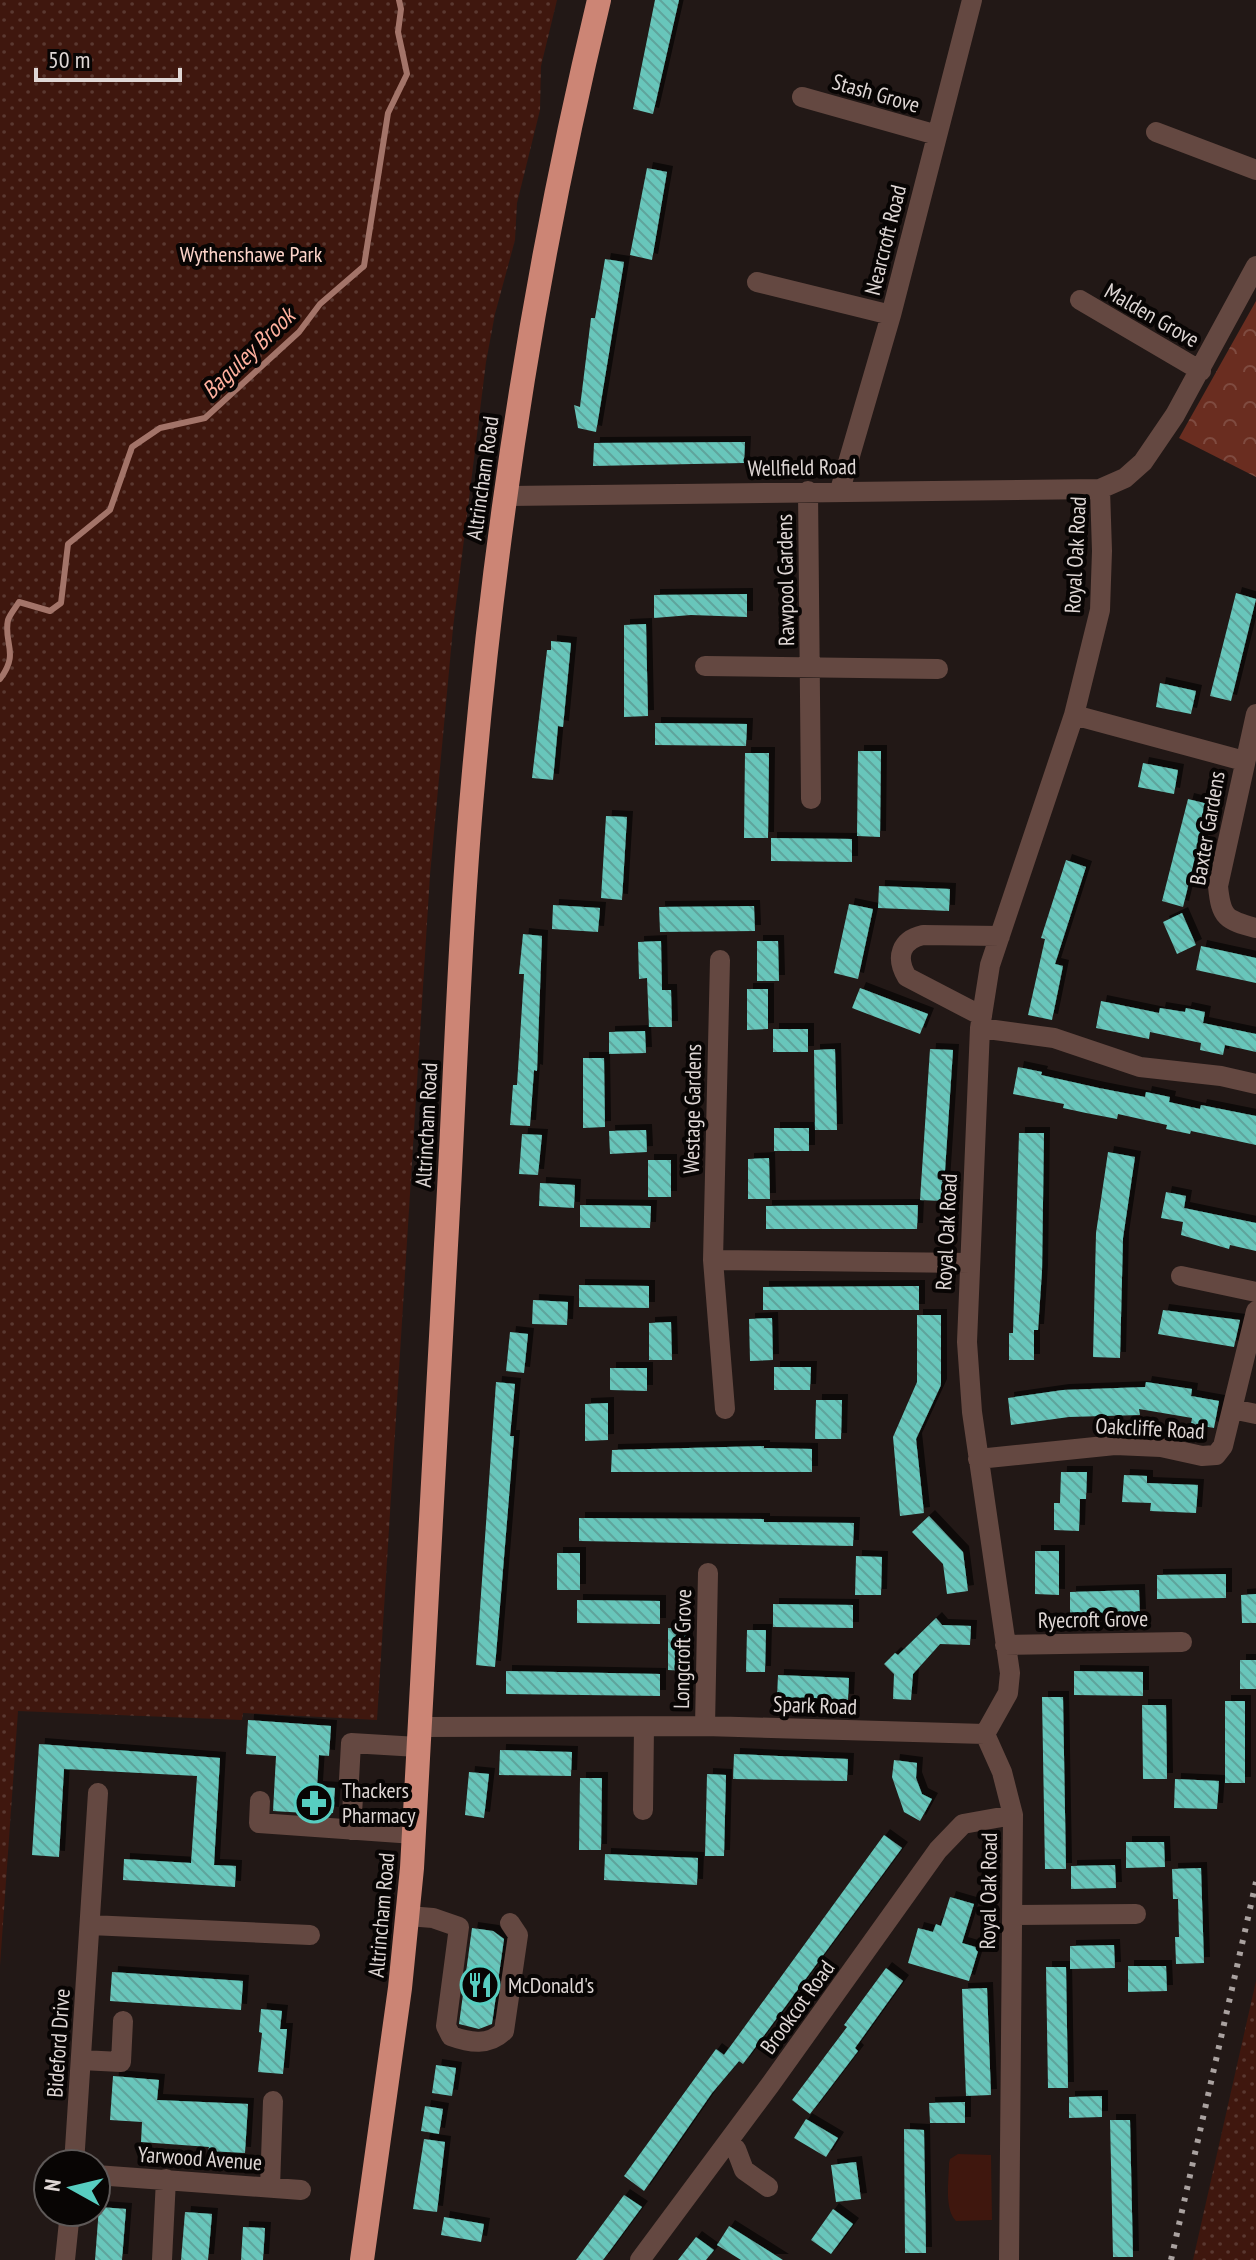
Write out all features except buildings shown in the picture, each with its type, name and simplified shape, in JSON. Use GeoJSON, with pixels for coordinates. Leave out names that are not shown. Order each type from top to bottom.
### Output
{"type":"FeatureCollection","features":[{"type":"Feature","properties":{"kind":"highway","name":"Altrincham Road"},"geometry":{"type":"LineString","coordinates":[[362,2260],[408,1916],[472,786],[505,496],[536,300],[599,0]]}},
{"type":"Feature","properties":{"kind":"street","name":"Nearcroft Road"},"geometry":{"type":"LineString","coordinates":[[840,490],[891,315],[972,0]]}},
{"type":"Feature","properties":{"kind":"street","name":"Stash Grove"},"geometry":{"type":"LineString","coordinates":[[802,97],[937,135]]}},
{"type":"Feature","properties":{"kind":"street"},"geometry":{"type":"LineString","coordinates":[[1156,132],[1256,170]]}},
{"type":"Feature","properties":{"kind":"street","name":"Royal Oak Road"},"geometry":{"type":"LineString","coordinates":[[1009,2260],[1013,1815],[1002,1772],[985,1734],[1008,1693],[1010,1673],[978,1459],[967,1342],[968,1263],[981,1022],[990,965],[1074,715],[1100,610],[1100,489],[1125,478],[1143,462],[1201,371],[1256,266]]}},
{"type":"Feature","properties":{"kind":"street"},"geometry":{"type":"LineString","coordinates":[[757,282],[891,315]]}},
{"type":"Feature","properties":{"kind":"street","name":"Malden Grove"},"geometry":{"type":"LineString","coordinates":[[1080,300],[1201,371]]}},
{"type":"Feature","properties":{"kind":"street","name":"Wellfield Road"},"geometry":{"type":"LineString","coordinates":[[505,496],[1100,489]]}},
{"type":"Feature","properties":{"kind":"street","name":"Rawpool Gardens"},"geometry":{"type":"LineString","coordinates":[[808,491],[811,799]]}},
{"type":"Feature","properties":{"kind":"street","name":"Rawpool Gardens"},"geometry":{"type":"LineString","coordinates":[[705,666],[938,669]]}},
{"type":"Feature","properties":{"kind":"street","name":"Baxter Gardens"},"geometry":{"type":"LineString","coordinates":[[1256,714],[1218,886],[1220,910],[1231,921],[1256,928]]}},
{"type":"Feature","properties":{"kind":"street","name":"Baxter Gardens"},"geometry":{"type":"LineString","coordinates":[[1074,715],[1244,761]]}},
{"type":"Feature","properties":{"kind":"street"},"geometry":{"type":"LineString","coordinates":[[1000,936],[923,935],[911,938],[903,945],[900,957],[907,977],[981,1022],[1054,1038],[1140,1067],[1221,1076],[1256,1084]]}},
{"type":"Feature","properties":{"kind":"street","name":"Westage Gardens"},"geometry":{"type":"LineString","coordinates":[[720,960],[713,1260],[725,1409]]}},
{"type":"Feature","properties":{"kind":"street"},"geometry":{"type":"LineString","coordinates":[[713,1260],[968,1263]]}},
{"type":"Feature","properties":{"kind":"street"},"geometry":{"type":"LineString","coordinates":[[1181,1276],[1256,1292]]}},
{"type":"Feature","properties":{"kind":"street","name":"Oakcliffe Road"},"geometry":{"type":"LineString","coordinates":[[978,1459],[1115,1445],[1161,1447],[1202,1456],[1216,1455],[1223,1446],[1256,1311]]}},
{"type":"Feature","properties":{"kind":"street"},"geometry":{"type":"LineString","coordinates":[[1232,1409],[1256,1414]]}},
{"type":"Feature","properties":{"kind":"street","name":"Longcroft Grove"},"geometry":{"type":"LineString","coordinates":[[705,1726],[708,1573]]}},
{"type":"Feature","properties":{"kind":"street","name":"Ryecroft Grove"},"geometry":{"type":"LineString","coordinates":[[1005,1645],[1182,1642]]}},
{"type":"Feature","properties":{"kind":"street","name":"Spark Road"},"geometry":{"type":"LineString","coordinates":[[351,1830],[351,1743],[419,1737],[705,1726],[985,1734]]}},
{"type":"Feature","properties":{"kind":"street"},"geometry":{"type":"LineString","coordinates":[[643,1810],[644,1727]]}},
{"type":"Feature","properties":{"kind":"street","name":"Bideford Drive"},"geometry":{"type":"LineString","coordinates":[[75,2148],[98,1793]]}},
{"type":"Feature","properties":{"kind":"street"},"geometry":{"type":"LineString","coordinates":[[260,1801],[259,1823],[414,1834]]}},
{"type":"Feature","properties":{"kind":"street","name":"Brookcot Road"},"geometry":{"type":"LineString","coordinates":[[640,2260],[938,1850],[963,1824],[1013,1815]]}},
{"type":"Feature","properties":{"kind":"street"},"geometry":{"type":"LineString","coordinates":[[1012,1915],[1136,1914]]}},
{"type":"Feature","properties":{"kind":"street"},"geometry":{"type":"LineString","coordinates":[[408,1916],[433,1918],[459,1927],[446,2026],[451,2036],[485,2043],[496,2039],[504,2031],[518,1935],[510,1923]]}},
{"type":"Feature","properties":{"kind":"street"},"geometry":{"type":"LineString","coordinates":[[90,1925],[310,1935]]}},
{"type":"Feature","properties":{"kind":"street"},"geometry":{"type":"LineString","coordinates":[[81,2060],[121,2062],[123,2021]]}},
{"type":"Feature","properties":{"kind":"street"},"geometry":{"type":"LineString","coordinates":[[270,2187],[273,2101]]}},
{"type":"Feature","properties":{"kind":"street"},"geometry":{"type":"LineString","coordinates":[[727,2144],[736,2149],[744,2170],[768,2187]]}},
{"type":"Feature","properties":{"kind":"street","name":"Yarwood Avenue"},"geometry":{"type":"LineString","coordinates":[[112,2176],[301,2190]]}},
{"type":"Feature","properties":{"kind":"street"},"geometry":{"type":"LineString","coordinates":[[162,2260],[166,2179]]}},
{"type":"Feature","properties":{"kind":"street"},"geometry":{"type":"LineString","coordinates":[[65,2260],[68,2228]]}},
{"type":"Feature","properties":{"kind":"green space","name":"Wythenshawe Park"},"geometry":{"type":"Polygon","coordinates":[[[0,0],[557,0],[541,66],[540,110],[517,203],[515,240],[486,362],[453,628],[430,875],[377,1720],[243,1713],[242,1720],[18,1711],[0,1966],[0,0]]]}},
{"type":"Feature","properties":{"kind":"green space"},"geometry":{"type":"Polygon","coordinates":[[[1256,301],[1256,477],[1179,438],[1256,301]]]}},
{"type":"Feature","properties":{"kind":"green space"},"geometry":{"type":"Polygon","coordinates":[[[1256,1981],[1256,2260],[1193,2260],[1256,1981]]]}},
{"type":"Feature","properties":{"kind":"green space"},"geometry":{"type":"Polygon","coordinates":[[[958,2154],[991,2155],[992,2220],[956,2221],[952,2216],[948,2194],[949,2163],[958,2154]]]}},
{"type":"Feature","properties":{"kind":"waterway","name":"Baguley Brook"},"geometry":{"type":"LineString","coordinates":[[0,679],[9,662],[7,628],[10,615],[19,602],[50,611],[61,603],[68,544],[110,510],[132,447],[160,428],[205,418],[299,332],[320,304],[364,266],[388,113],[407,74],[398,32],[399,0]]}},
{"type":"Feature","properties":{"kind":"railway"},"geometry":{"type":"LineString","coordinates":[[1171,2260],[1256,1882]]}},
{"type":"Feature","properties":{"kind":"place","name":"Thackers Pharmacy"},"geometry":{"type":"Point","coordinates":[314,1803]}},
{"type":"Feature","properties":{"kind":"place","name":"McDonald's"},"geometry":{"type":"Point","coordinates":[480,1985]}}]}
